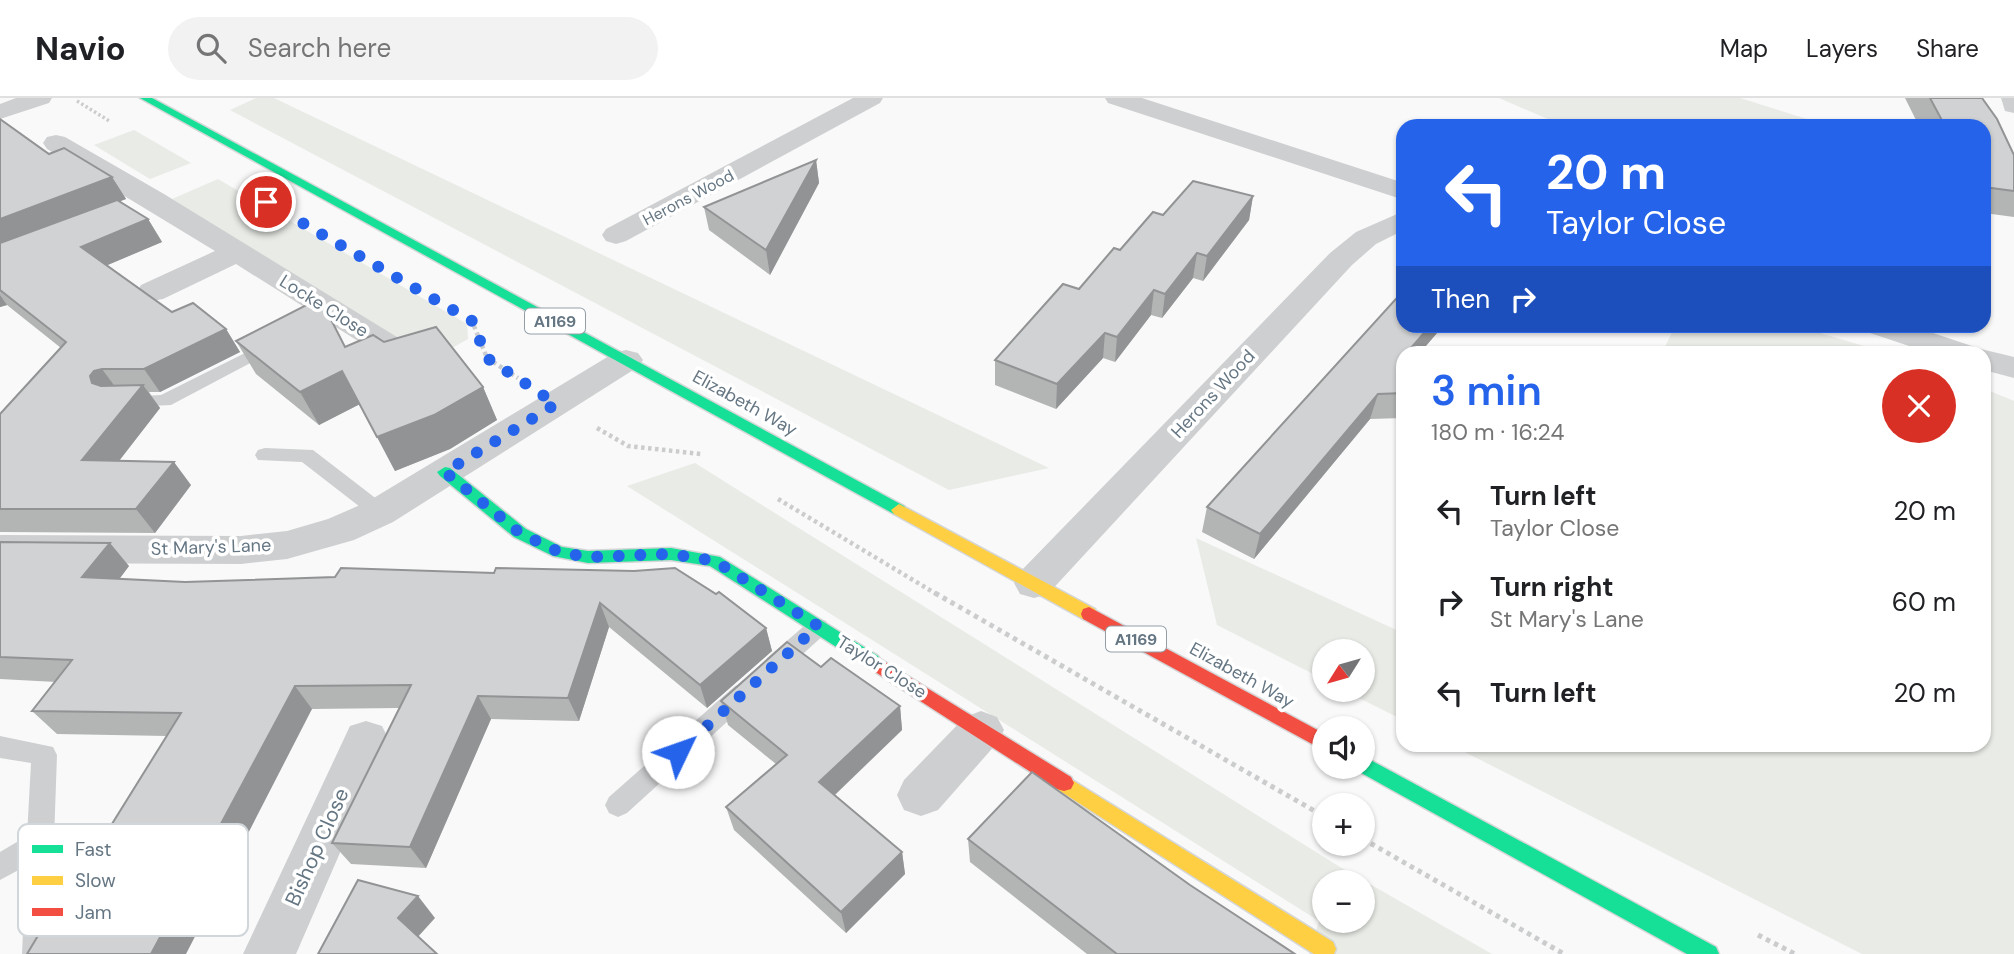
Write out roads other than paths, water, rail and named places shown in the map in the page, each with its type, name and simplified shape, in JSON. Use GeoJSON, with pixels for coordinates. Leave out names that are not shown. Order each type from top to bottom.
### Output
{"type":"FeatureCollection","features":[{"type":"Feature","properties":{"kind":"main road","name":"Elizabeth Way"},"geometry":{"type":"LineString","coordinates":[[145,98],[1312,736]]}},
{"type":"Feature","properties":{"kind":"main road","name":"Taylor Close"},"geometry":{"type":"LineString","coordinates":[[445,472],[520,533],[559,552],[588,557],[671,554],[715,561],[1325,949]]}},
{"type":"Feature","properties":{"kind":"main road"},"geometry":{"type":"LineString","coordinates":[[1375,771],[1709,954]]}},
{"type":"Feature","properties":{"kind":"street"},"geometry":{"type":"LineString","coordinates":[[0,112],[40,98]]}},
{"type":"Feature","properties":{"kind":"street","name":"Herons Wood"},"geometry":{"type":"LineString","coordinates":[[616,235],[871,98]]}},
{"type":"Feature","properties":{"kind":"street"},"geometry":{"type":"LineString","coordinates":[[1117,98],[1167,105],[1396,189]]}},
{"type":"Feature","properties":{"kind":"street"},"geometry":{"type":"LineString","coordinates":[[2013,98],[2014,106]]}},
{"type":"Feature","properties":{"kind":"street","name":"Locke Close"},"geometry":{"type":"LineString","coordinates":[[56,144],[141,205],[237,252],[322,319],[411,360]]}},
{"type":"Feature","properties":{"kind":"street","name":"Herons Wood"},"geometry":{"type":"LineString","coordinates":[[1034,583],[1341,258],[1366,238],[1396,223]]}},
{"type":"Feature","properties":{"kind":"street"},"geometry":{"type":"LineString","coordinates":[[152,292],[237,252]]}},
{"type":"Feature","properties":{"kind":"street"},"geometry":{"type":"LineString","coordinates":[[1903,333],[1943,346]]}},
{"type":"Feature","properties":{"kind":"street","name":"St Mary's Lane"},"geometry":{"type":"LineString","coordinates":[[0,549],[241,550],[287,545],[340,530],[380,512],[626,360]]}},
{"type":"Feature","properties":{"kind":"street"},"geometry":{"type":"LineString","coordinates":[[1991,361],[2014,368]]}},
{"type":"Feature","properties":{"kind":"street"},"geometry":{"type":"LineString","coordinates":[[922,795],[981,730]]}},
{"type":"Feature","properties":{"kind":"street","name":"Bishop Close"},"geometry":{"type":"LineString","coordinates":[[269,954],[366,740]]}},
{"type":"Feature","properties":{"kind":"lane"},"geometry":{"type":"LineString","coordinates":[[119,401],[164,401],[286,338]]}},
{"type":"Feature","properties":{"kind":"lane"},"geometry":{"type":"LineString","coordinates":[[265,455],[306,455],[380,512]]}},
{"type":"Feature","properties":{"kind":"lane"},"geometry":{"type":"LineString","coordinates":[[618,805],[818,626]]}},
{"type":"Feature","properties":{"kind":"lane"},"geometry":{"type":"LineString","coordinates":[[0,747],[44,755],[42,824]]}},
{"type":"Feature","properties":{"kind":"lane"},"geometry":{"type":"LineString","coordinates":[[0,867],[18,856]]}},
{"type":"Feature","properties":{"kind":"lane"},"geometry":{"type":"LineString","coordinates":[[36,954],[37,936]]}}]}
